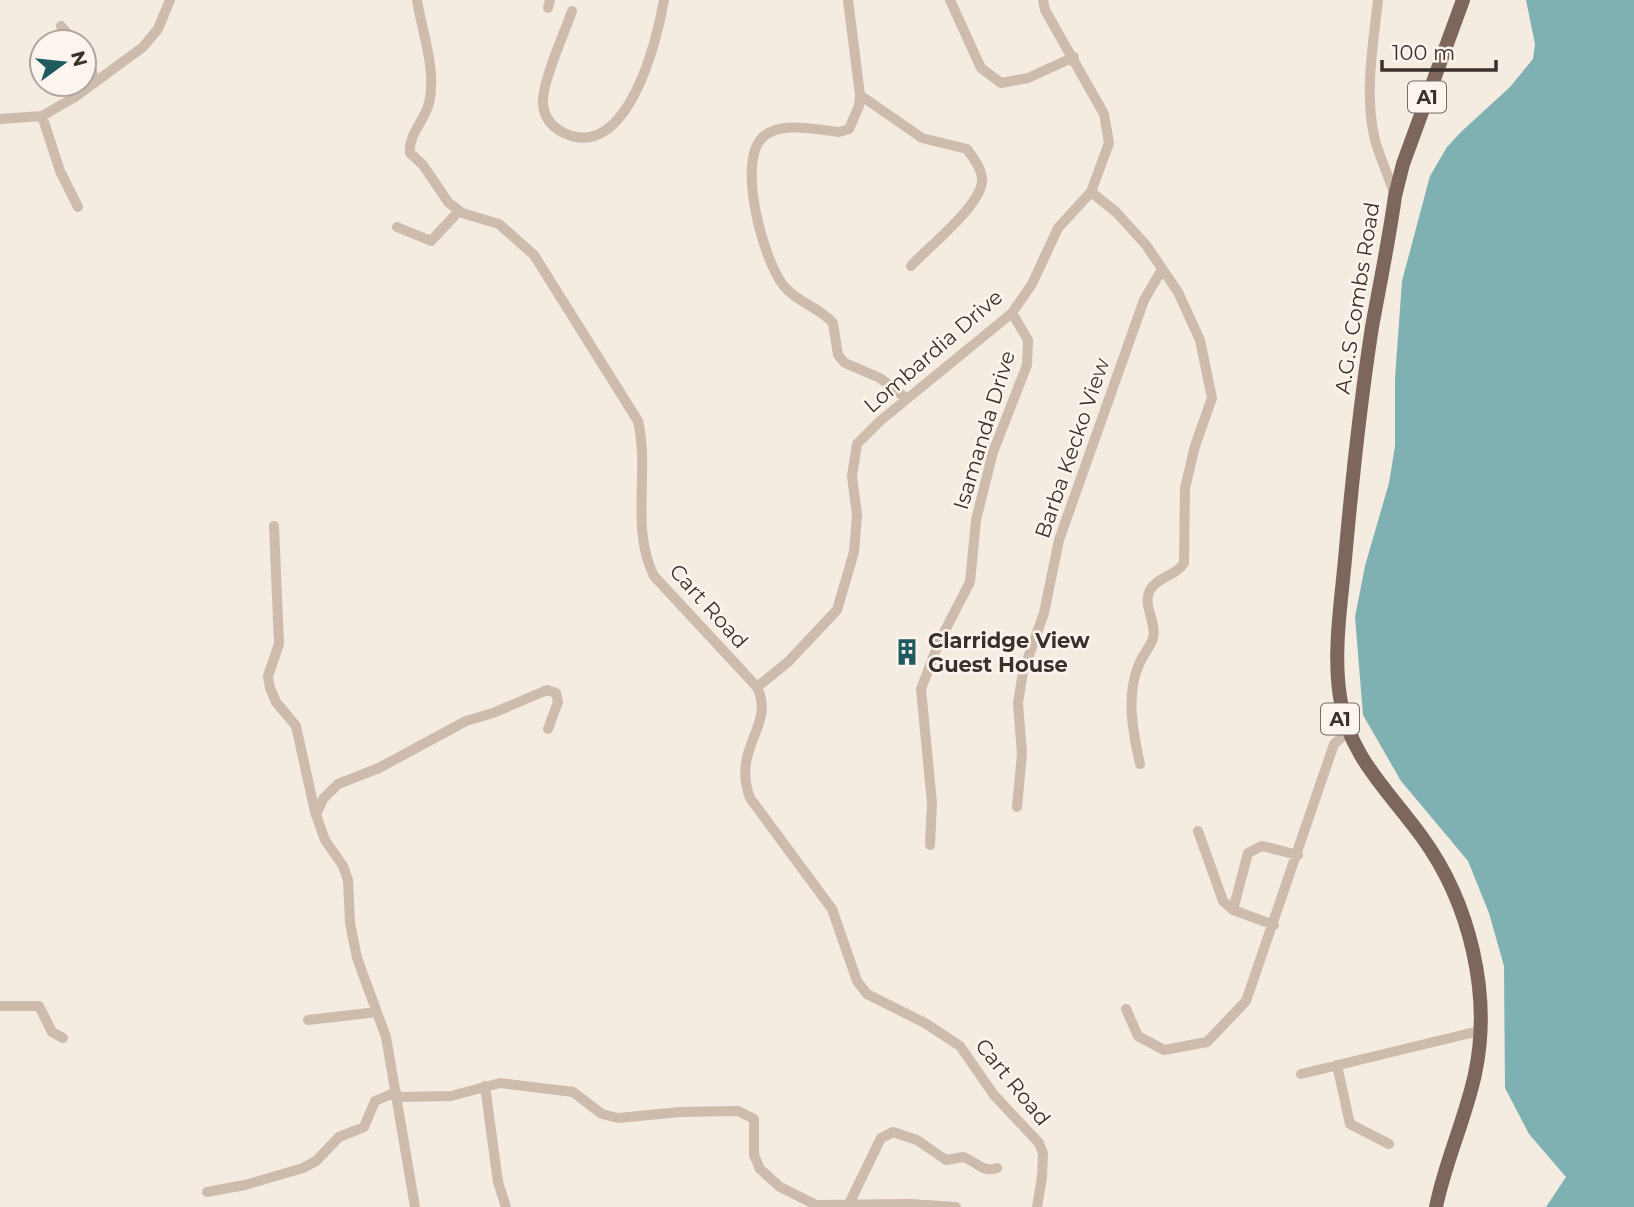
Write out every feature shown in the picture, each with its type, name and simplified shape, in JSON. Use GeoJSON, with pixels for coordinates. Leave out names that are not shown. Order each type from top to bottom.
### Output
{"type":"FeatureCollection","features":[{"type":"Feature","properties":{"kind":"main road","name":"A1"},"geometry":{"type":"LineString","coordinates":[[1395,196],[1403,164],[1463,0]]}},
{"type":"Feature","properties":{"kind":"main road","name":"A.G.S Combs Road"},"geometry":{"type":"LineString","coordinates":[[1395,196],[1385,220],[1369,304],[1343,505],[1330,648],[1335,698],[1346,732],[1369,780],[1419,842],[1447,893],[1468,954],[1476,1032],[1466,1087],[1433,1207]]}},
{"type":"Feature","properties":{"kind":"street"},"geometry":{"type":"LineString","coordinates":[[98,79],[143,47],[158,29],[170,0]]}},
{"type":"Feature","properties":{"kind":"street"},"geometry":{"type":"LineString","coordinates":[[397,227],[431,241],[459,211],[447,202],[423,165],[410,153],[409,144],[424,118],[430,89],[417,0]]}},
{"type":"Feature","properties":{"kind":"street"},"geometry":{"type":"LineString","coordinates":[[572,11],[543,104],[547,119],[559,131],[573,137],[584,137],[613,125],[636,94],[660,24],[664,0]]}},
{"type":"Feature","properties":{"kind":"street"},"geometry":{"type":"LineString","coordinates":[[848,0],[860,95],[859,106],[849,129],[839,132],[780,128],[762,137],[753,153],[750,174],[763,235],[783,285],[833,323],[838,355],[845,363],[880,378],[907,399]]}},
{"type":"Feature","properties":{"kind":"street"},"geometry":{"type":"LineString","coordinates":[[950,0],[981,68],[1001,83],[1028,78],[1074,57]]}},
{"type":"Feature","properties":{"kind":"street","name":"Lombardia Drive"},"geometry":{"type":"LineString","coordinates":[[757,687],[788,662],[837,610],[854,552],[857,515],[852,476],[857,444],[907,399],[1013,313],[1032,284],[1058,228],[1091,192],[1109,143],[1104,114],[1045,10],[1043,0]]}},
{"type":"Feature","properties":{"kind":"street"},"geometry":{"type":"LineString","coordinates":[[1378,0],[1371,61],[1372,121],[1376,142],[1395,196]]}},
{"type":"Feature","properties":{"kind":"street"},"geometry":{"type":"LineString","coordinates":[[860,95],[922,138],[967,149],[980,169],[983,180],[978,197],[911,267]]}},
{"type":"Feature","properties":{"kind":"street"},"geometry":{"type":"LineString","coordinates":[[0,119],[43,116],[72,98]]}},
{"type":"Feature","properties":{"kind":"street"},"geometry":{"type":"LineString","coordinates":[[43,116],[60,171],[78,207]]}},
{"type":"Feature","properties":{"kind":"street"},"geometry":{"type":"LineString","coordinates":[[1091,192],[1130,226],[1178,292],[1200,340],[1212,398],[1195,446],[1185,488],[1184,563],[1180,569],[1154,585],[1148,597],[1153,638],[1139,664],[1132,687],[1135,740],[1140,764]]}},
{"type":"Feature","properties":{"kind":"street","name":"Cart Road"},"geometry":{"type":"LineString","coordinates":[[459,211],[499,224],[534,255],[638,421],[644,449],[641,509],[644,556],[654,576],[757,687],[763,699],[762,716],[744,762],[743,780],[750,798],[832,909],[857,981],[867,994],[925,1023],[960,1046],[994,1095],[1038,1143],[1043,1153],[1037,1207]]}},
{"type":"Feature","properties":{"kind":"street","name":"Barba Kecko View"},"geometry":{"type":"LineString","coordinates":[[1017,807],[1022,754],[1018,714],[1020,687],[1044,613],[1059,540],[1144,300],[1161,271]]}},
{"type":"Feature","properties":{"kind":"street","name":"Isamanda Drive"},"geometry":{"type":"LineString","coordinates":[[930,845],[932,803],[921,689],[939,642],[970,582],[976,520],[993,452],[1027,365],[1028,340],[1013,313]]}},
{"type":"Feature","properties":{"kind":"street"},"geometry":{"type":"LineString","coordinates":[[274,526],[279,644],[268,676],[276,702],[296,726],[316,815],[325,840],[343,866],[348,880],[350,923],[357,958],[386,1037],[415,1207]]}},
{"type":"Feature","properties":{"kind":"street"},"geometry":{"type":"LineString","coordinates":[[316,815],[323,799],[338,784],[379,768],[466,720],[493,713],[547,690],[556,693],[558,702],[548,729]]}},
{"type":"Feature","properties":{"kind":"street"},"geometry":{"type":"LineString","coordinates":[[1126,1009],[1138,1036],[1152,1046],[1164,1050],[1207,1042],[1246,1001],[1335,744],[1346,732]]}},
{"type":"Feature","properties":{"kind":"street"},"geometry":{"type":"LineString","coordinates":[[1198,831],[1223,901],[1233,910],[1274,925]]}},
{"type":"Feature","properties":{"kind":"street"},"geometry":{"type":"LineString","coordinates":[[1233,910],[1248,852],[1262,846],[1298,855]]}},
{"type":"Feature","properties":{"kind":"street"},"geometry":{"type":"LineString","coordinates":[[0,1006],[39,1006],[52,1032],[63,1038]]}},
{"type":"Feature","properties":{"kind":"street"},"geometry":{"type":"LineString","coordinates":[[308,1020],[377,1012]]}},
{"type":"Feature","properties":{"kind":"street"},"geometry":{"type":"LineString","coordinates":[[1301,1074],[1476,1032]]}},
{"type":"Feature","properties":{"kind":"street"},"geometry":{"type":"LineString","coordinates":[[1337,1065],[1350,1124],[1389,1144]]}},
{"type":"Feature","properties":{"kind":"street"},"geometry":{"type":"LineString","coordinates":[[206,1192],[270,1179],[316,1161],[339,1137],[364,1127],[375,1101],[397,1095],[451,1096],[500,1083],[573,1093],[603,1114],[618,1118],[680,1112],[746,1113],[754,1119],[754,1155],[760,1169],[779,1187],[816,1205],[956,1207]]}},
{"type":"Feature","properties":{"kind":"street"},"geometry":{"type":"LineString","coordinates":[[485,1086],[498,1182],[506,1207]]}},
{"type":"Feature","properties":{"kind":"street"},"geometry":{"type":"LineString","coordinates":[[848,1206],[881,1138],[893,1132],[917,1140],[946,1160],[963,1157],[989,1171],[997,1168]]}},
{"type":"Feature","properties":{"kind":"water"},"geometry":{"type":"Polygon","coordinates":[[[1526,0],[1634,0],[1634,1207],[1546,1207],[1566,1177],[1529,1134],[1505,1088],[1504,966],[1489,913],[1468,861],[1401,781],[1363,715],[1355,617],[1365,566],[1389,483],[1395,446],[1395,378],[1402,281],[1430,176],[1447,147],[1510,87],[1533,59],[1535,44],[1526,0]]]}},
{"type":"Feature","properties":{"kind":"place","name":"Clarridge View Guest House"},"geometry":{"type":"Point","coordinates":[907,652]}}]}
